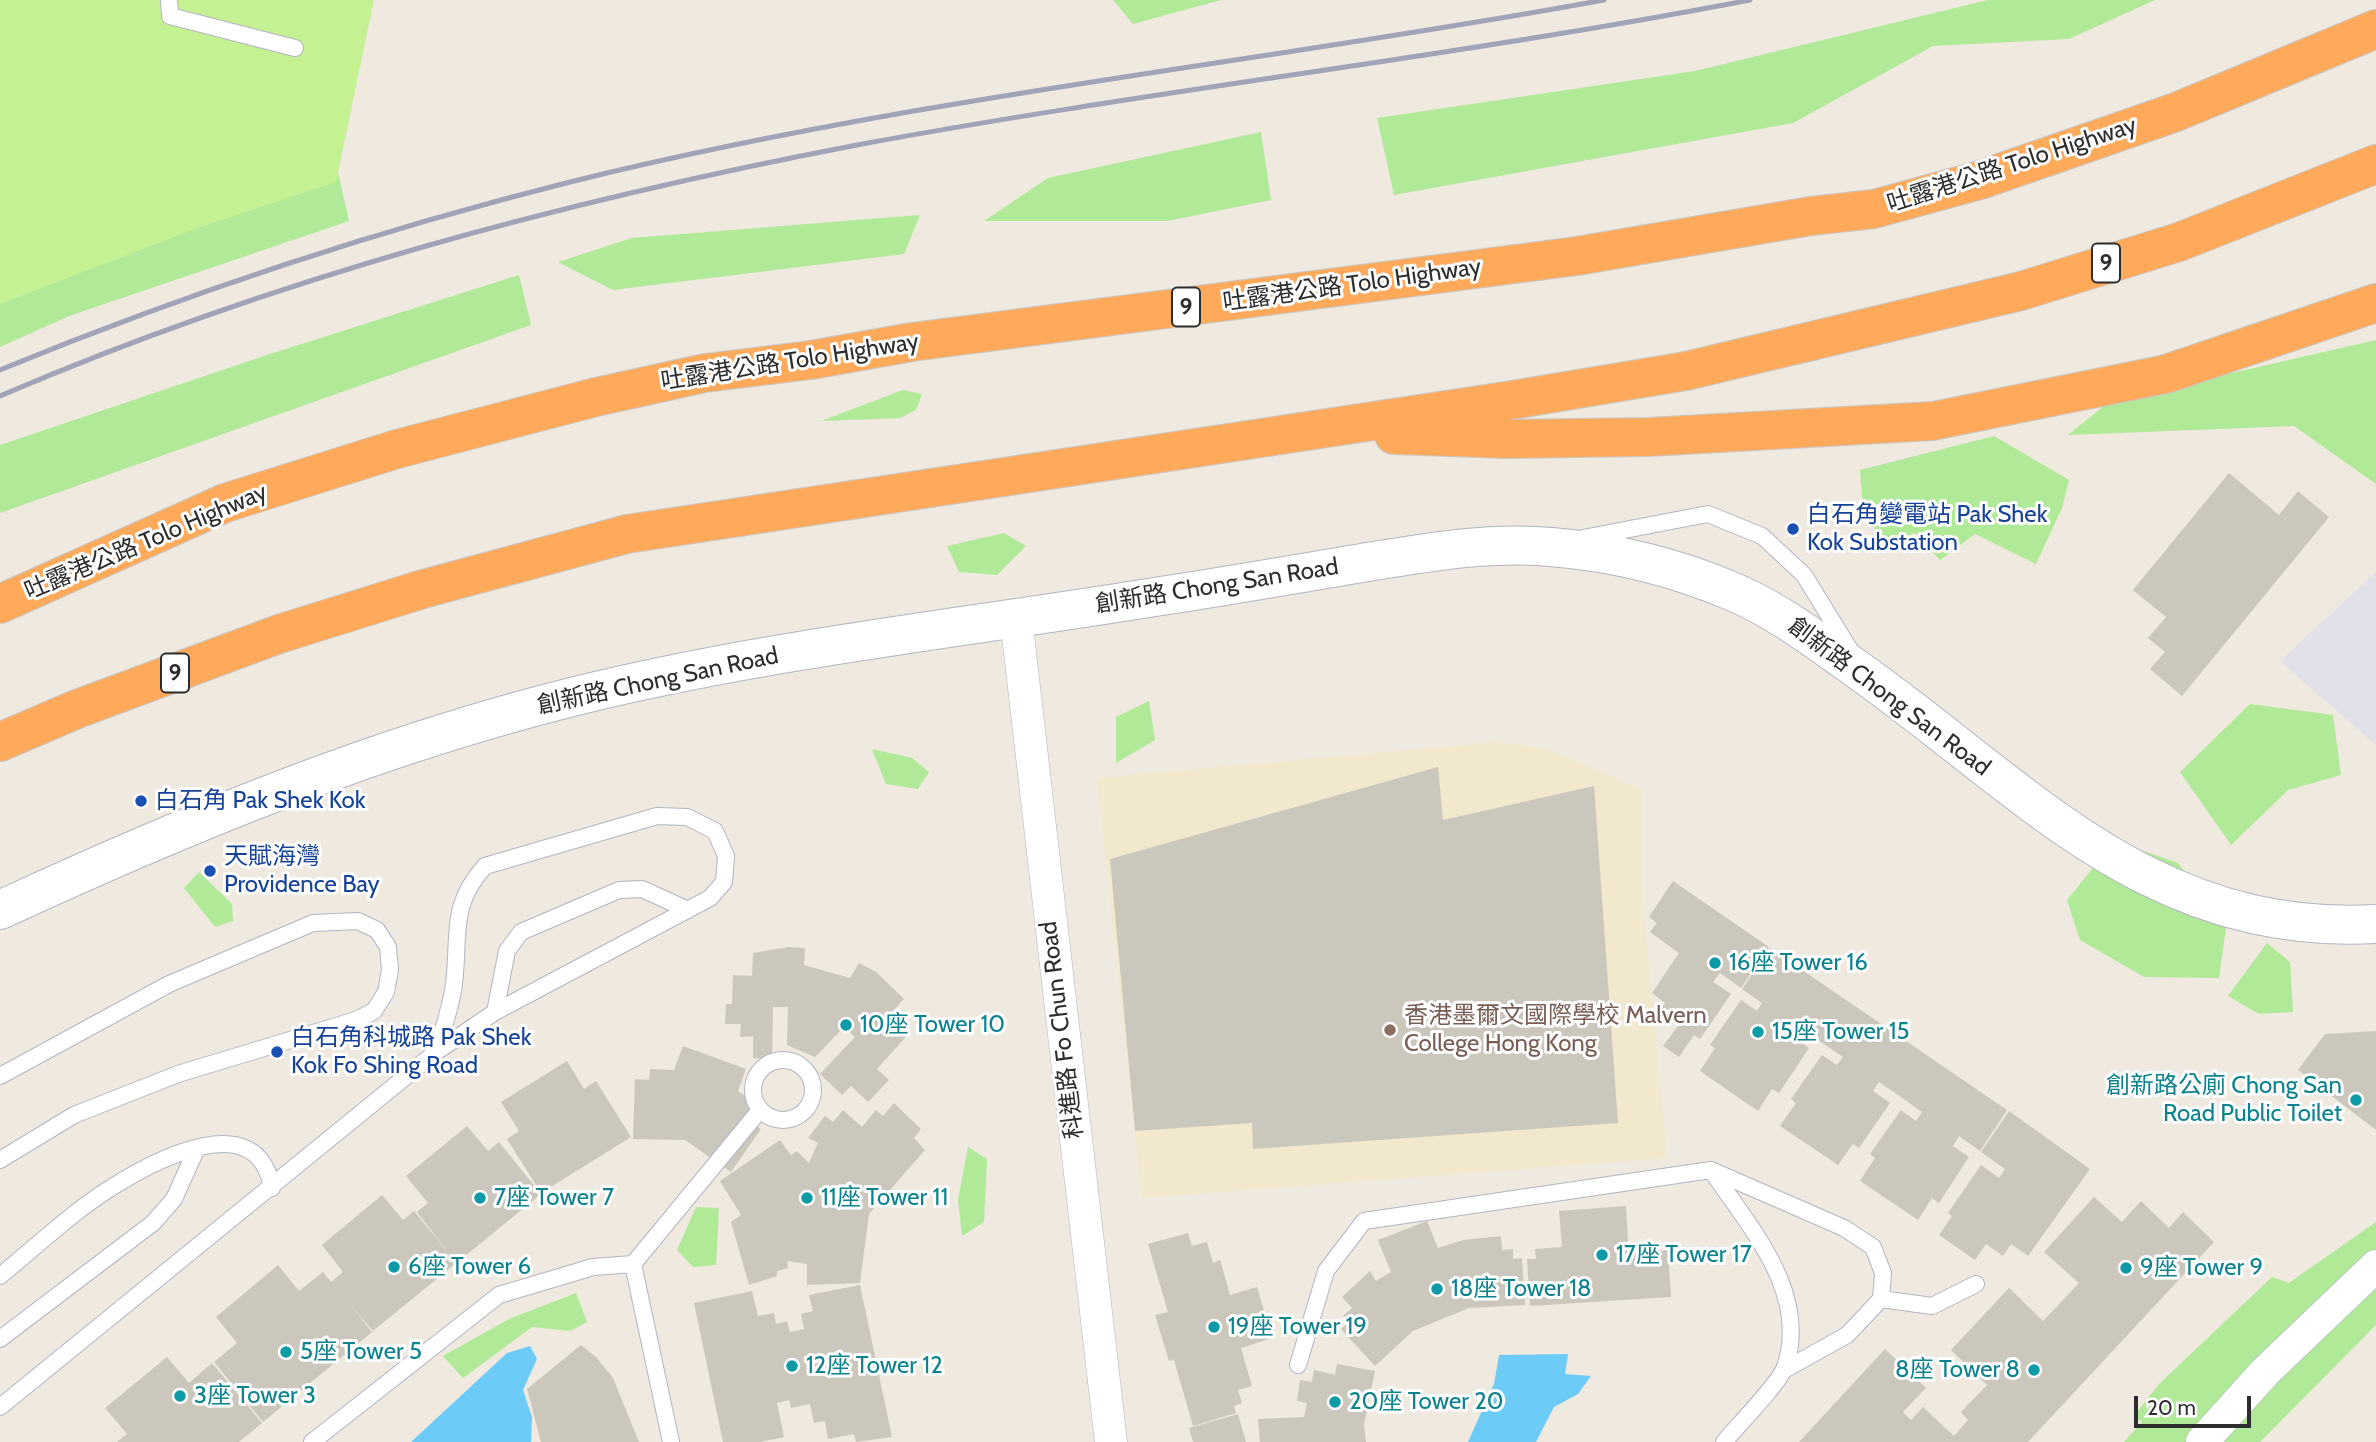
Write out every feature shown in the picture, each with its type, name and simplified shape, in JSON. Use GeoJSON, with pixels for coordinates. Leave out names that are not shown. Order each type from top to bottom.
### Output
{"type":"FeatureCollection","features":[{"type":"Feature","properties":{"kind":"highway","name":"吐露港公路 Tolo Highway"},"geometry":{"type":"LineString","coordinates":[[0,604],[225,503],[397,449],[596,397],[705,373],[811,360],[912,342],[1577,256],[1811,215],[1874,209],[1980,180],[2176,112],[2376,29]]}},
{"type":"Feature","properties":{"kind":"highway","name":"9"},"geometry":{"type":"LineString","coordinates":[[0,742],[77,709],[279,634],[424,589],[627,534],[1625,382],[1920,317],[2021,291],[2179,242],[2376,164]]}},
{"type":"Feature","properties":{"kind":"highway"},"geometry":{"type":"LineString","coordinates":[[1295,431],[1507,439],[1609,438],[1933,421],[2166,374],[2376,303]]}},
{"type":"Feature","properties":{"kind":"main road","name":"創新路 Chong San Road"},"geometry":{"type":"LineString","coordinates":[[0,910],[125,852],[317,774],[456,729],[575,696],[754,658],[1416,554],[1546,546],[1635,559],[1690,575],[1740,595],[1787,620],[1864,674],[2046,815],[2125,865],[2181,894],[2239,913],[2292,923],[2334,926],[2376,924]]}},
{"type":"Feature","properties":{"kind":"street","name":"科進路 Fo Chun Road"},"geometry":{"type":"LineString","coordinates":[[1016,618],[1111,1442]]}},
{"type":"Feature","properties":{"kind":"street"},"geometry":{"type":"LineString","coordinates":[[2202,1442],[2265,1372],[2376,1266]]}},
{"type":"Feature","properties":{"kind":"lane"},"geometry":{"type":"LineString","coordinates":[[169,0],[170,16],[295,48]]}},
{"type":"Feature","properties":{"kind":"lane"},"geometry":{"type":"LineString","coordinates":[[1546,546],[1708,514],[1762,536],[1804,575],[1864,674]]}},
{"type":"Feature","properties":{"kind":"lane"},"geometry":{"type":"LineString","coordinates":[[2,1402],[272,1188],[436,1052],[495,1012],[710,898],[724,882],[726,856],[715,831],[687,817],[657,816],[485,866],[471,882],[461,902],[455,931],[454,982],[448,1015],[436,1052]]}},
{"type":"Feature","properties":{"kind":"lane"},"geometry":{"type":"LineString","coordinates":[[495,1012],[507,951],[521,932],[619,890],[642,888],[688,910]]}},
{"type":"Feature","properties":{"kind":"lane"},"geometry":{"type":"LineString","coordinates":[[0,1076],[169,984],[313,923],[358,921],[377,930],[388,947],[390,970],[386,992],[374,1010],[356,1020],[178,1074],[85,1111],[0,1160]]}},
{"type":"Feature","properties":{"kind":"lane"},"geometry":{"type":"LineString","coordinates":[[313,1442],[499,1295],[593,1267],[633,1264],[760,1110]]}},
{"type":"Feature","properties":{"kind":"lane"},"geometry":{"type":"LineString","coordinates":[[0,1276],[112,1187],[153,1164],[197,1149],[237,1143],[257,1154],[268,1168],[272,1188]]}},
{"type":"Feature","properties":{"kind":"lane"},"geometry":{"type":"LineString","coordinates":[[0,1339],[153,1223],[174,1199],[197,1149]]}},
{"type":"Feature","properties":{"kind":"lane"},"geometry":{"type":"LineString","coordinates":[[1711,1170],[1773,1263],[1787,1297],[1792,1326],[1784,1370]]}},
{"type":"Feature","properties":{"kind":"lane"},"geometry":{"type":"LineString","coordinates":[[1298,1365],[1326,1271],[1364,1221],[1711,1170],[1844,1228],[1873,1247],[1883,1273],[1881,1299],[1847,1335],[1784,1370],[1724,1442]]}},
{"type":"Feature","properties":{"kind":"lane"},"geometry":{"type":"LineString","coordinates":[[633,1264],[671,1442]]}},
{"type":"Feature","properties":{"kind":"lane"},"geometry":{"type":"LineString","coordinates":[[1881,1299],[1931,1306],[1976,1284]]}},
{"type":"Feature","properties":{"kind":"shaded area"},"geometry":{"type":"Polygon","coordinates":[[[2376,572],[2376,745],[2280,661],[2376,572]]]}},
{"type":"Feature","properties":{"kind":"shaded area","name":"香港墨爾文國際學校 Malvern College Hong Kong"},"geometry":{"type":"Polygon","coordinates":[[[1498,742],[1548,749],[1641,789],[1643,903],[1667,1158],[1142,1198],[1097,778],[1498,742]]]}},
{"type":"Feature","properties":{"kind":"green space"},"geometry":{"type":"Polygon","coordinates":[[[0,0],[374,0],[336,182],[187,232],[0,304],[0,0]]]}},
{"type":"Feature","properties":{"kind":"green space"},"geometry":{"type":"Polygon","coordinates":[[[1113,0],[1221,0],[1133,24],[1113,0]]]}},
{"type":"Feature","properties":{"kind":"green space"},"geometry":{"type":"Polygon","coordinates":[[[1988,0],[2155,0],[2069,39],[1933,46],[1793,123],[1394,195],[1377,118],[1695,71],[1988,0]]]}},
{"type":"Feature","properties":{"kind":"green space"},"geometry":{"type":"Polygon","coordinates":[[[1261,132],[1271,200],[1167,221],[984,221],[1048,178],[1261,132]]]}},
{"type":"Feature","properties":{"kind":"green space"},"geometry":{"type":"Polygon","coordinates":[[[331,142],[349,221],[69,316],[0,347],[0,215],[331,142]]]}},
{"type":"Feature","properties":{"kind":"green space"},"geometry":{"type":"Polygon","coordinates":[[[920,215],[904,254],[613,290],[558,262],[632,238],[920,215]]]}},
{"type":"Feature","properties":{"kind":"green space"},"geometry":{"type":"Polygon","coordinates":[[[519,275],[531,325],[0,513],[0,445],[270,354],[519,275]]]}},
{"type":"Feature","properties":{"kind":"green space"},"geometry":{"type":"Polygon","coordinates":[[[2376,340],[2376,484],[2294,426],[2068,435],[2110,401],[2376,340]]]}},
{"type":"Feature","properties":{"kind":"green space"},"geometry":{"type":"Polygon","coordinates":[[[903,390],[922,394],[916,410],[900,418],[821,421],[903,390]]]}},
{"type":"Feature","properties":{"kind":"green space"},"geometry":{"type":"Polygon","coordinates":[[[1994,436],[2069,480],[2062,508],[2036,564],[1975,534],[1940,560],[1915,533],[1886,549],[1863,509],[1860,470],[1994,436]]]}},
{"type":"Feature","properties":{"kind":"green space"},"geometry":{"type":"Polygon","coordinates":[[[1004,533],[1026,546],[997,575],[959,572],[947,546],[1004,533]]]}},
{"type":"Feature","properties":{"kind":"green space"},"geometry":{"type":"Polygon","coordinates":[[[1149,701],[1155,740],[1116,763],[1116,717],[1149,701]]]}},
{"type":"Feature","properties":{"kind":"green space"},"geometry":{"type":"Polygon","coordinates":[[[2250,704],[2333,715],[2341,775],[2288,790],[2231,845],[2180,772],[2250,704]]]}},
{"type":"Feature","properties":{"kind":"green space"},"geometry":{"type":"Polygon","coordinates":[[[872,749],[912,758],[929,772],[918,789],[886,784],[872,749]]]}},
{"type":"Feature","properties":{"kind":"green space"},"geometry":{"type":"Polygon","coordinates":[[[2115,841],[2178,863],[2226,928],[2219,978],[2144,977],[2080,940],[2067,900],[2115,841]]]}},
{"type":"Feature","properties":{"kind":"green space"},"geometry":{"type":"Polygon","coordinates":[[[199,872],[232,904],[233,921],[215,927],[184,888],[199,872]]]}},
{"type":"Feature","properties":{"kind":"green space"},"geometry":{"type":"Polygon","coordinates":[[[2267,943],[2290,962],[2293,1012],[2259,1014],[2228,996],[2267,943]]]}},
{"type":"Feature","properties":{"kind":"green space"},"geometry":{"type":"Polygon","coordinates":[[[968,1147],[987,1159],[984,1222],[962,1236],[958,1200],[968,1147]]]}},
{"type":"Feature","properties":{"kind":"green space"},"geometry":{"type":"Polygon","coordinates":[[[696,1207],[719,1208],[716,1265],[693,1267],[677,1250],[696,1207]]]}},
{"type":"Feature","properties":{"kind":"green space"},"geometry":{"type":"Polygon","coordinates":[[[2376,1222],[2376,1325],[2260,1442],[2124,1442],[2142,1422],[2134,1416],[2159,1384],[2272,1277],[2289,1283],[2376,1222]]]}},
{"type":"Feature","properties":{"kind":"green space"},"geometry":{"type":"Polygon","coordinates":[[[576,1293],[587,1322],[570,1331],[532,1327],[463,1378],[443,1356],[509,1319],[576,1293]]]}},
{"type":"Feature","properties":{"kind":"water"},"geometry":{"type":"Polygon","coordinates":[[[530,1346],[537,1359],[523,1390],[532,1417],[531,1442],[411,1442],[507,1353],[530,1346]]]}},
{"type":"Feature","properties":{"kind":"water"},"geometry":{"type":"Polygon","coordinates":[[[1568,1354],[1565,1374],[1591,1376],[1578,1394],[1554,1407],[1536,1442],[1468,1442],[1494,1384],[1499,1355],[1568,1354]]]}},
{"type":"Feature","properties":{"kind":"building"},"geometry":{"type":"Polygon","coordinates":[[[2229,473],[2279,515],[2298,491],[2329,517],[2182,696],[2150,669],[2165,652],[2148,638],[2166,617],[2133,590],[2229,473]]]}},
{"type":"Feature","properties":{"kind":"building","name":"香港墨爾文國際學校 Malvern College Hong Kong"},"geometry":{"type":"Polygon","coordinates":[[[1438,767],[1443,820],[1594,786],[1618,1123],[1253,1149],[1252,1123],[1135,1131],[1110,859],[1438,767]]]}},
{"type":"Feature","properties":{"kind":"building","name":"16座 Tower 16"},"geometry":{"type":"Polygon","coordinates":[[[1673,881],[1769,947],[1741,988],[1720,973],[1713,982],[1731,994],[1700,1039],[1694,1035],[1679,1057],[1663,1046],[1678,1026],[1659,1013],[1665,1003],[1652,993],[1679,953],[1650,932],[1657,923],[1649,917],[1673,881]]]}},
{"type":"Feature","properties":{"kind":"building","name":"10座 Tower 10"},"geometry":{"type":"Polygon","coordinates":[[[789,947],[805,948],[804,965],[850,978],[859,963],[876,972],[904,999],[891,1013],[911,1031],[877,1069],[889,1080],[868,1102],[851,1086],[842,1095],[820,1074],[855,1037],[844,1027],[815,1057],[787,1045],[788,1007],[773,1007],[772,1059],[753,1058],[753,1036],[740,1037],[741,1024],[725,1024],[726,1004],[732,1004],[733,975],[752,976],[753,953],[789,947]]]}},
{"type":"Feature","properties":{"kind":"building"},"geometry":{"type":"Polygon","coordinates":[[[1770,948],[2007,1110],[1980,1151],[1959,1136],[1953,1146],[1969,1157],[1939,1203],[1932,1198],[1918,1220],[1860,1181],[1875,1158],[1870,1154],[1901,1110],[1916,1121],[1922,1112],[1879,1082],[1873,1091],[1890,1103],[1859,1148],[1853,1144],[1838,1165],[1780,1126],[1796,1103],[1791,1099],[1822,1055],[1837,1065],[1843,1057],[1799,1027],[1793,1037],[1809,1048],[1779,1093],[1772,1089],[1758,1111],[1700,1071],[1715,1048],[1710,1045],[1741,1000],[1757,1011],[1762,1003],[1742,989],[1770,948]]]}},
{"type":"Feature","properties":{"kind":"building","name":"創新路公廁 Chong San Road Public Toilet"},"geometry":{"type":"Polygon","coordinates":[[[2376,1031],[2376,1130],[2298,1070],[2325,1034],[2376,1031]]]}},
{"type":"Feature","properties":{"kind":"building"},"geometry":{"type":"Polygon","coordinates":[[[683,1046],[746,1069],[738,1091],[759,1105],[748,1120],[761,1129],[731,1172],[685,1140],[633,1139],[635,1079],[649,1080],[650,1069],[674,1070],[683,1046]]]}},
{"type":"Feature","properties":{"kind":"building"},"geometry":{"type":"Polygon","coordinates":[[[567,1061],[584,1089],[596,1081],[631,1137],[541,1193],[507,1139],[519,1131],[501,1102],[567,1061]]]}},
{"type":"Feature","properties":{"kind":"building","name":"11座 Tower 11"},"geometry":{"type":"Polygon","coordinates":[[[894,1103],[921,1129],[914,1138],[925,1150],[869,1214],[860,1283],[807,1285],[807,1264],[787,1261],[788,1268],[777,1271],[777,1276],[749,1285],[731,1222],[741,1215],[720,1181],[780,1140],[791,1155],[797,1151],[809,1163],[818,1143],[808,1138],[825,1116],[833,1122],[843,1110],[862,1127],[876,1110],[883,1116],[894,1103]]]}},
{"type":"Feature","properties":{"kind":"building"},"geometry":{"type":"Polygon","coordinates":[[[2009,1111],[2090,1169],[2028,1256],[2011,1244],[2003,1256],[1986,1244],[1975,1260],[1939,1235],[1952,1216],[1948,1213],[1981,1165],[1999,1178],[2005,1169],[1981,1152],[2009,1111]]]}},
{"type":"Feature","properties":{"kind":"building"},"geometry":{"type":"Polygon","coordinates":[[[467,1126],[488,1151],[499,1142],[541,1194],[373,1331],[349,1303],[372,1332],[263,1422],[214,1362],[237,1343],[216,1317],[278,1265],[299,1291],[323,1272],[331,1282],[343,1272],[322,1245],[382,1195],[403,1220],[414,1211],[451,1256],[417,1212],[428,1203],[406,1176],[467,1126]]]}},
{"type":"Feature","properties":{"kind":"building"},"geometry":{"type":"Polygon","coordinates":[[[2094,1197],[2122,1222],[2141,1201],[2169,1228],[2183,1212],[2214,1242],[2028,1442],[1799,1442],[1885,1349],[1926,1388],[1903,1412],[1911,1420],[1923,1407],[1954,1436],[1968,1420],[1961,1412],[1987,1385],[1951,1350],[2009,1288],[2043,1321],[2079,1283],[2044,1252],[2094,1197]]]}},
{"type":"Feature","properties":{"kind":"building","name":"17座 Tower 17"},"geometry":{"type":"Polygon","coordinates":[[[1626,1206],[1628,1243],[1655,1242],[1655,1252],[1668,1250],[1671,1297],[1530,1306],[1527,1259],[1536,1259],[1535,1249],[1562,1247],[1559,1211],[1626,1206]]]}},
{"type":"Feature","properties":{"kind":"building","name":"18座 Tower 18"},"geometry":{"type":"Polygon","coordinates":[[[1427,1221],[1438,1248],[1463,1240],[1501,1236],[1502,1250],[1513,1249],[1513,1259],[1522,1258],[1525,1305],[1469,1308],[1413,1331],[1375,1366],[1341,1329],[1349,1322],[1343,1316],[1352,1308],[1342,1297],[1370,1271],[1376,1281],[1391,1272],[1378,1240],[1427,1221]]]}},
{"type":"Feature","properties":{"kind":"building","name":"19座 Tower 19"},"geometry":{"type":"Polygon","coordinates":[[[1188,1233],[1192,1246],[1207,1242],[1213,1263],[1220,1260],[1230,1295],[1257,1287],[1272,1338],[1241,1348],[1252,1386],[1238,1390],[1242,1403],[1234,1406],[1236,1413],[1193,1426],[1174,1360],[1169,1361],[1155,1315],[1168,1312],[1148,1244],[1188,1233]]]}},
{"type":"Feature","properties":{"kind":"building","name":"12座 Tower 12"},"geometry":{"type":"Polygon","coordinates":[[[860,1285],[892,1437],[856,1442],[854,1434],[828,1439],[825,1421],[814,1423],[810,1404],[791,1408],[789,1400],[777,1403],[784,1437],[760,1442],[723,1442],[694,1303],[752,1291],[758,1316],[774,1313],[776,1324],[787,1321],[790,1332],[804,1329],[801,1314],[813,1311],[809,1295],[860,1285]]]}},
{"type":"Feature","properties":{"kind":"building"},"geometry":{"type":"Polygon","coordinates":[[[581,1345],[596,1357],[613,1378],[639,1442],[541,1442],[527,1389],[581,1345]]]}},
{"type":"Feature","properties":{"kind":"building","name":"3座 Tower 3"},"geometry":{"type":"Polygon","coordinates":[[[167,1357],[189,1383],[212,1363],[262,1423],[239,1442],[117,1442],[127,1434],[105,1408],[167,1357]]]}},
{"type":"Feature","properties":{"kind":"building","name":"20座 Tower 20"},"geometry":{"type":"Polygon","coordinates":[[[1337,1364],[1375,1371],[1364,1424],[1366,1442],[1260,1442],[1258,1419],[1304,1417],[1307,1403],[1297,1401],[1300,1380],[1312,1382],[1314,1370],[1335,1375],[1337,1364]]]}},
{"type":"Feature","properties":{"kind":"building"},"geometry":{"type":"Polygon","coordinates":[[[1238,1414],[1246,1442],[1193,1442],[1189,1428],[1238,1414]]]}},
{"type":"Feature","properties":{"kind":"railway"},"geometry":{"type":"LineString","coordinates":[[0,370],[141,315],[284,265],[428,220],[574,181],[702,152],[958,103],[1604,0]]}},
{"type":"Feature","properties":{"kind":"railway"},"geometry":{"type":"LineString","coordinates":[[0,396],[104,354],[315,279],[422,247],[638,191],[747,167],[968,125],[1527,39],[1750,0]]}},
{"type":"Feature","properties":{"kind":"place","name":"白石角變電站 Pak Shek Kok Substation"},"geometry":{"type":"Point","coordinates":[1793,529]}},
{"type":"Feature","properties":{"kind":"place","name":"白石角 Pak Shek Kok"},"geometry":{"type":"Point","coordinates":[141,801]}},
{"type":"Feature","properties":{"kind":"place","name":"天賦海灣 Providence Bay"},"geometry":{"type":"Point","coordinates":[210,871]}},
{"type":"Feature","properties":{"kind":"place","name":"16座 Tower 16"},"geometry":{"type":"Point","coordinates":[1715,963]}},
{"type":"Feature","properties":{"kind":"place","name":"10座 Tower 10"},"geometry":{"type":"Point","coordinates":[846,1025]}},
{"type":"Feature","properties":{"kind":"place","name":"香港墨爾文國際學校 Malvern College Hong Kong"},"geometry":{"type":"Point","coordinates":[1390,1030]}},
{"type":"Feature","properties":{"kind":"place","name":"15座 Tower 15"},"geometry":{"type":"Point","coordinates":[1758,1032]}},
{"type":"Feature","properties":{"kind":"place","name":"白石角科城路 Pak Shek Kok Fo Shing Road"},"geometry":{"type":"Point","coordinates":[277,1052]}},
{"type":"Feature","properties":{"kind":"place","name":"創新路公廁 Chong San Road Public Toilet"},"geometry":{"type":"Point","coordinates":[2356,1100]}},
{"type":"Feature","properties":{"kind":"place","name":"7座 Tower 7"},"geometry":{"type":"Point","coordinates":[480,1198]}},
{"type":"Feature","properties":{"kind":"place","name":"11座 Tower 11"},"geometry":{"type":"Point","coordinates":[807,1198]}},
{"type":"Feature","properties":{"kind":"place","name":"17座 Tower 17"},"geometry":{"type":"Point","coordinates":[1602,1255]}},
{"type":"Feature","properties":{"kind":"place","name":"6座 Tower 6"},"geometry":{"type":"Point","coordinates":[394,1267]}},
{"type":"Feature","properties":{"kind":"place","name":"9座 Tower 9"},"geometry":{"type":"Point","coordinates":[2126,1268]}},
{"type":"Feature","properties":{"kind":"place","name":"18座 Tower 18"},"geometry":{"type":"Point","coordinates":[1437,1289]}},
{"type":"Feature","properties":{"kind":"place","name":"19座 Tower 19"},"geometry":{"type":"Point","coordinates":[1214,1327]}},
{"type":"Feature","properties":{"kind":"place","name":"5座 Tower 5"},"geometry":{"type":"Point","coordinates":[286,1352]}},
{"type":"Feature","properties":{"kind":"place","name":"12座 Tower 12"},"geometry":{"type":"Point","coordinates":[792,1366]}},
{"type":"Feature","properties":{"kind":"place","name":"8座 Tower 8"},"geometry":{"type":"Point","coordinates":[2034,1370]}},
{"type":"Feature","properties":{"kind":"place","name":"3座 Tower 3"},"geometry":{"type":"Point","coordinates":[180,1396]}},
{"type":"Feature","properties":{"kind":"place","name":"20座 Tower 20"},"geometry":{"type":"Point","coordinates":[1335,1402]}}]}
